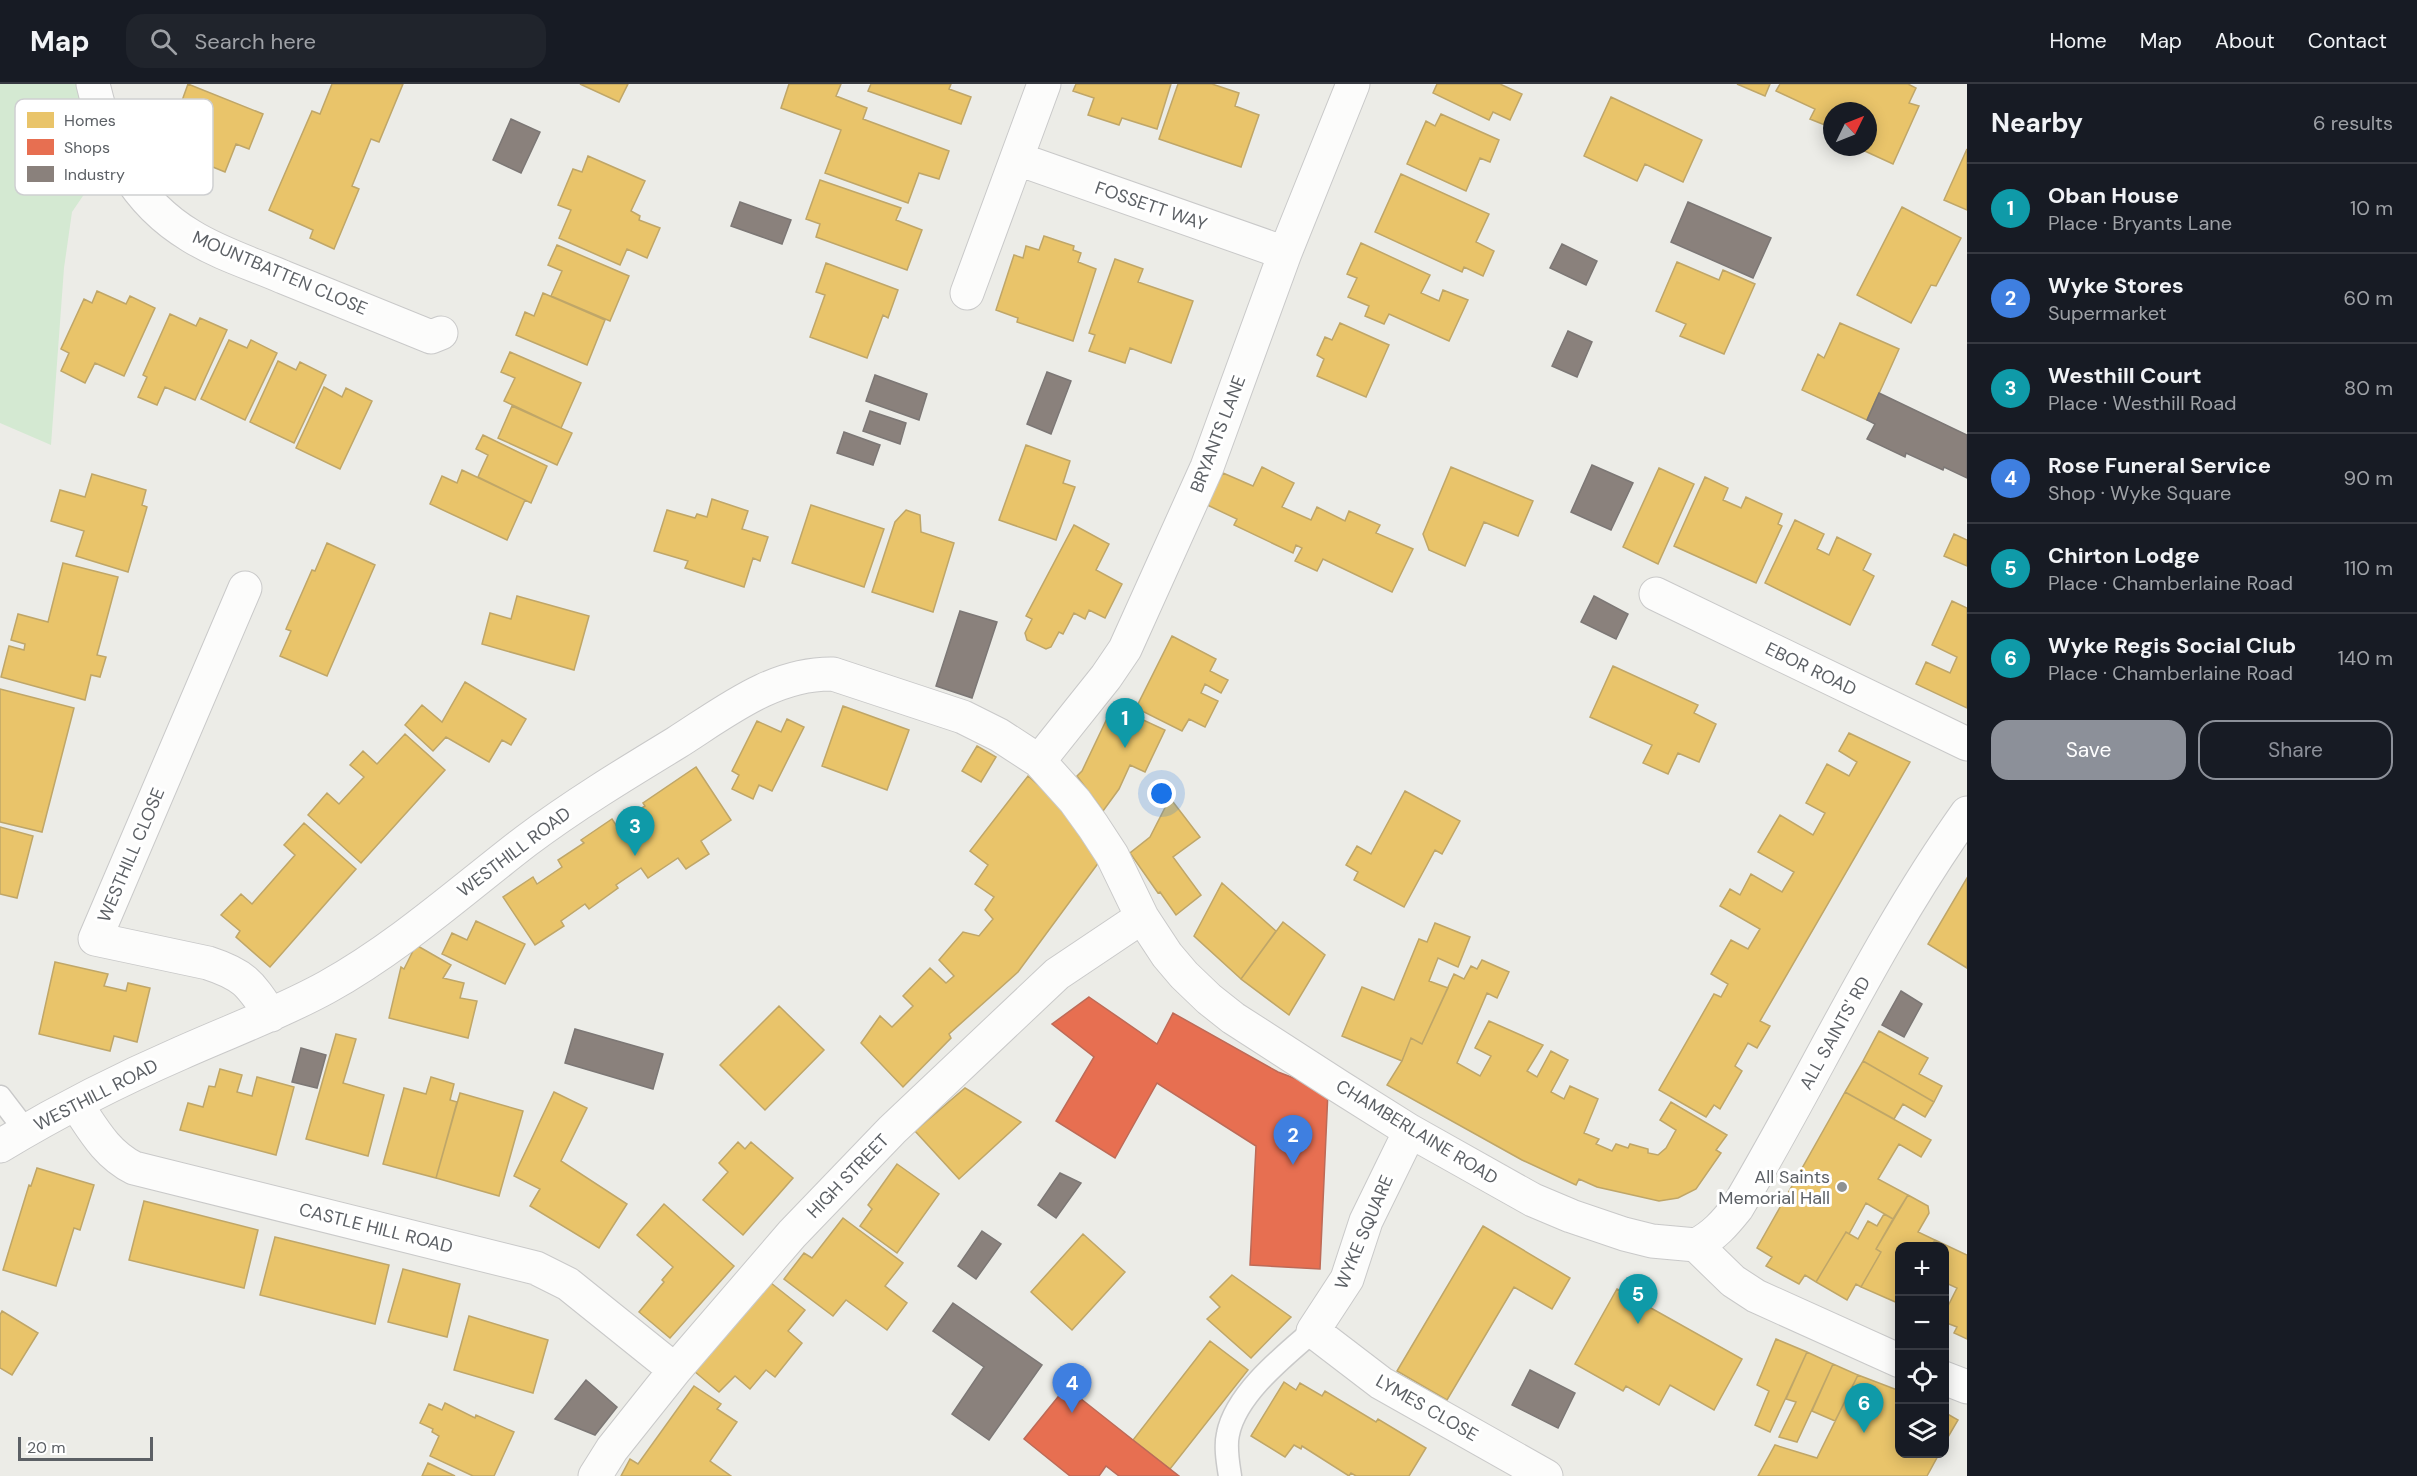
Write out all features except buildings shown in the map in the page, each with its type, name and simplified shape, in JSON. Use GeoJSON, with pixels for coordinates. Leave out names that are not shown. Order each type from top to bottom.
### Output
{"type":"FeatureCollection","features":[{"type":"Feature","properties":{"kind":"street","name":"MOUNTBATTEN CLOSE"},"geometry":{"type":"LineString","coordinates":[[93,84],[97,99]]}},
{"type":"Feature","properties":{"kind":"street"},"geometry":{"type":"LineString","coordinates":[[967,293],[1044,84]]}},
{"type":"Feature","properties":{"kind":"street","name":"BRYANTS LANE"},"geometry":{"type":"LineString","coordinates":[[1039,761],[1106,677],[1125,649],[1203,478],[1285,253],[1353,84]]}},
{"type":"Feature","properties":{"kind":"street","name":"FOSSETT WAY"},"geometry":{"type":"LineString","coordinates":[[1018,159],[1285,253]]}},
{"type":"Feature","properties":{"kind":"street","name":"MOUNTBATTEN CLOSE"},"geometry":{"type":"LineString","coordinates":[[144,195],[169,222],[214,248],[431,337],[441,333]]}},
{"type":"Feature","properties":{"kind":"street","name":"WESTHILL CLOSE"},"geometry":{"type":"LineString","coordinates":[[245,588],[95,939],[208,963],[226,969],[240,976],[250,985],[270,1015]]}},
{"type":"Feature","properties":{"kind":"street","name":"EBOR ROAD"},"geometry":{"type":"LineString","coordinates":[[1656,594],[1967,744]]}},
{"type":"Feature","properties":{"kind":"street","name":"WESTHILL ROAD"},"geometry":{"type":"LineString","coordinates":[[13,1138],[178,1054],[270,1015],[327,987],[367,962],[573,807],[778,682],[813,674],[833,674],[852,679],[963,717],[999,735],[1039,761]]}},
{"type":"Feature","properties":{"kind":"street","name":"CHAMBERLAINE ROAD"},"geometry":{"type":"LineString","coordinates":[[1039,761],[1075,801],[1093,826],[1112,855],[1142,917],[1167,955],[1209,999],[1259,1035],[1410,1131],[1533,1200],[1571,1216],[1652,1241],[1696,1245]]}},
{"type":"Feature","properties":{"kind":"street","name":"ALL SAINTS' RD"},"geometry":{"type":"LineString","coordinates":[[1696,1245],[1721,1228],[1737,1208],[1890,933],[1921,880],[1967,813]]}},
{"type":"Feature","properties":{"kind":"street","name":"HIGH STREET"},"geometry":{"type":"LineString","coordinates":[[594,1476],[612,1449],[675,1370],[792,1234],[892,1130],[1057,974],[1142,917]]}},
{"type":"Feature","properties":{"kind":"street","name":"CASTLE HILL ROAD"},"geometry":{"type":"LineString","coordinates":[[76,1104],[105,1147],[120,1161],[134,1168],[536,1268],[568,1284],[675,1370]]}},
{"type":"Feature","properties":{"kind":"street","name":"WYKE SQUARE"},"geometry":{"type":"LineString","coordinates":[[1313,1331],[1347,1279],[1366,1221],[1410,1131]]}},
{"type":"Feature","properties":{"kind":"street"},"geometry":{"type":"LineString","coordinates":[[1696,1245],[1732,1281],[1756,1296],[1895,1359]]}},
{"type":"Feature","properties":{"kind":"street","name":"LYMES CLOSE"},"geometry":{"type":"LineString","coordinates":[[1313,1331],[1381,1383],[1546,1476]]}},
{"type":"Feature","properties":{"kind":"street"},"geometry":{"type":"LineString","coordinates":[[1949,1380],[1967,1387]]}},
{"type":"Feature","properties":{"kind":"lane"},"geometry":{"type":"LineString","coordinates":[[0,1097],[13,1138]]}},
{"type":"Feature","properties":{"kind":"lane"},"geometry":{"type":"LineString","coordinates":[[1230,1476],[1228,1435],[1234,1415],[1275,1364],[1313,1331]]}},
{"type":"Feature","properties":{"kind":"green space"},"geometry":{"type":"Polygon","coordinates":[[[0,84],[77,84],[83,99],[15,99],[15,195],[84,195],[72,212],[64,268],[51,445],[0,423],[0,84]]]}},
{"type":"Feature","properties":{"kind":"place","name":"Oban House"},"geometry":{"type":"Point","coordinates":[1125,748]}},
{"type":"Feature","properties":{"kind":"place","name":"Westhill Court"},"geometry":{"type":"Point","coordinates":[635,856]}},
{"type":"Feature","properties":{"kind":"place","name":"Wyke Stores"},"geometry":{"type":"Point","coordinates":[1293,1165]}},
{"type":"Feature","properties":{"kind":"place","name":"All Saints Memorial Hall"},"geometry":{"type":"Point","coordinates":[1842,1187]}},
{"type":"Feature","properties":{"kind":"place","name":"Chirton Lodge"},"geometry":{"type":"Point","coordinates":[1638,1324]}},
{"type":"Feature","properties":{"kind":"place","name":"Rose Funeral Service"},"geometry":{"type":"Point","coordinates":[1072,1413]}},
{"type":"Feature","properties":{"kind":"place","name":"Wyke Regis Social Club"},"geometry":{"type":"Point","coordinates":[1864,1433]}}]}
